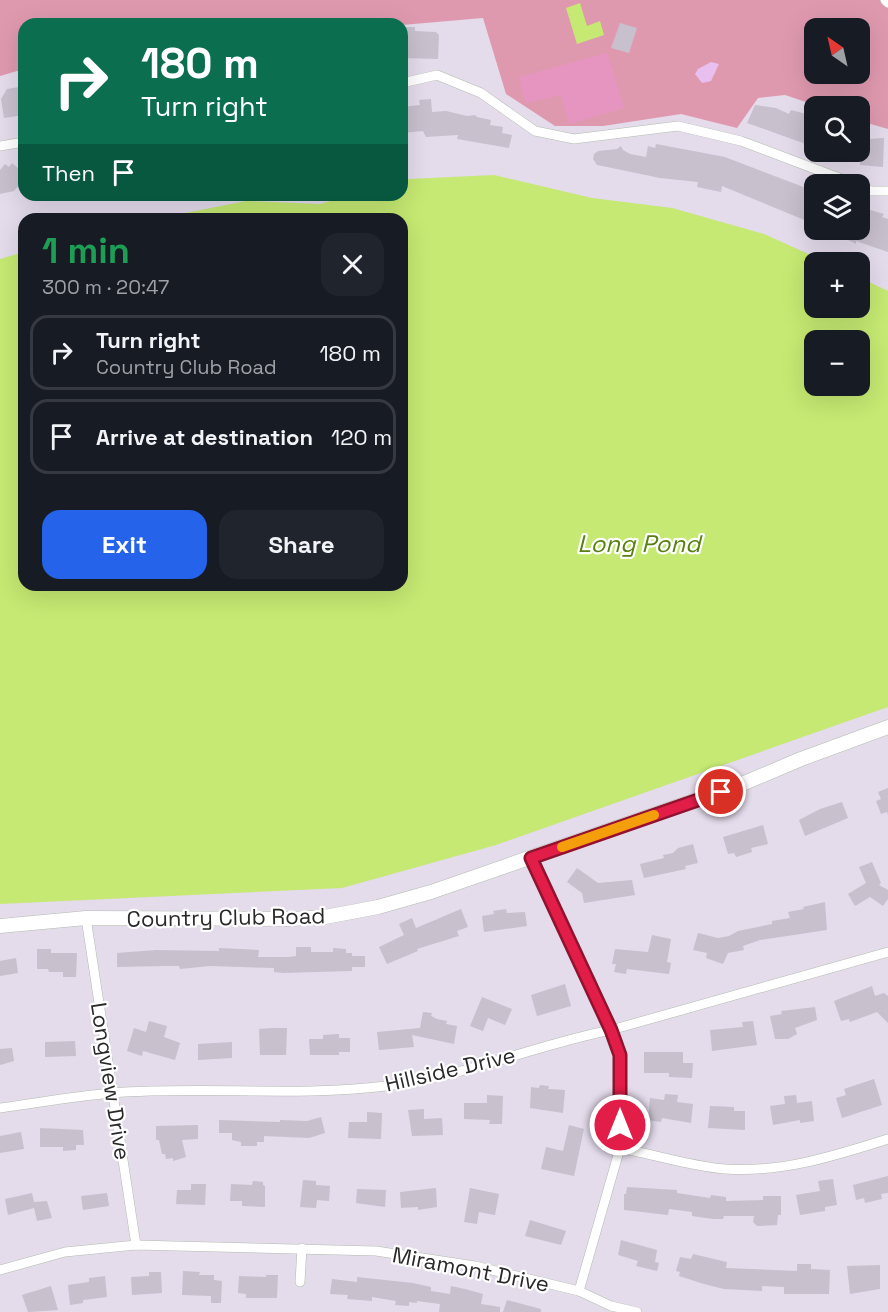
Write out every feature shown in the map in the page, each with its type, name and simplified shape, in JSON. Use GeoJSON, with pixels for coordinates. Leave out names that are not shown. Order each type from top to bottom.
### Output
{"type":"FeatureCollection","features":[{"type":"Feature","properties":{"kind":"street"},"geometry":{"type":"LineString","coordinates":[[408,81],[437,75],[481,93],[535,131],[574,139],[678,126],[741,141],[828,174]]}},
{"type":"Feature","properties":{"kind":"street"},"geometry":{"type":"LineString","coordinates":[[0,146],[18,143]]}},
{"type":"Feature","properties":{"kind":"street"},"geometry":{"type":"LineString","coordinates":[[870,191],[888,191]]}},
{"type":"Feature","properties":{"kind":"street","name":"Country Club Road"},"geometry":{"type":"LineString","coordinates":[[0,926],[86,918],[325,917],[378,908],[531,858],[742,784],[801,759],[888,727]]}},
{"type":"Feature","properties":{"kind":"street"},"geometry":{"type":"LineString","coordinates":[[531,858],[611,1030],[620,1055],[620,1148],[579,1291]]}},
{"type":"Feature","properties":{"kind":"street","name":"Longview Drive"},"geometry":{"type":"LineString","coordinates":[[86,918],[136,1245]]}},
{"type":"Feature","properties":{"kind":"street","name":"Hillside Drive"},"geometry":{"type":"LineString","coordinates":[[0,1108],[113,1093],[386,1086],[469,1069],[570,1038],[611,1030],[888,952]]}},
{"type":"Feature","properties":{"kind":"street"},"geometry":{"type":"LineString","coordinates":[[620,1148],[722,1169],[747,1170],[807,1163],[888,1139]]}},
{"type":"Feature","properties":{"kind":"street","name":"Miramont Drive"},"geometry":{"type":"LineString","coordinates":[[0,1270],[65,1252],[136,1245],[376,1251],[432,1258],[579,1291],[611,1306],[637,1312]]}},
{"type":"Feature","properties":{"kind":"street"},"geometry":{"type":"LineString","coordinates":[[300,1282],[302,1248]]}},
{"type":"Feature","properties":{"kind":"shaded area"},"geometry":{"type":"Polygon","coordinates":[[[0,0],[888,0],[888,129],[870,124],[870,96],[804,96],[804,101],[785,95],[758,98],[737,128],[681,114],[603,126],[555,126],[506,94],[483,18],[408,24],[408,18],[18,18],[18,71],[0,76],[0,0]]]}},
{"type":"Feature","properties":{"kind":"shaded area"},"geometry":{"type":"Polygon","coordinates":[[[607,53],[624,108],[569,124],[561,95],[526,103],[519,77],[607,53]]]}},
{"type":"Feature","properties":{"kind":"sand"},"geometry":{"type":"Polygon","coordinates":[[[711,62],[719,64],[711,81],[702,83],[695,74],[698,69],[711,62]]]}},
{"type":"Feature","properties":{"kind":"water"},"geometry":{"type":"Polygon","coordinates":[[[580,3],[587,26],[600,21],[604,35],[577,44],[566,8],[580,3]]]}},
{"type":"Feature","properties":{"kind":"water","name":"Long Pond"},"geometry":{"type":"Polygon","coordinates":[[[494,175],[592,198],[672,208],[764,234],[804,252],[804,318],[870,318],[870,283],[888,291],[888,707],[496,845],[342,888],[0,904],[0,259],[18,254],[18,591],[408,591],[408,213],[185,213],[246,201],[320,204],[330,201],[408,201],[408,179],[494,175]]]}},
{"type":"Feature","properties":{"kind":"building"},"geometry":{"type":"Polygon","coordinates":[[[620,23],[637,28],[629,53],[611,48],[620,23]]]}},
{"type":"Feature","properties":{"kind":"building"},"geometry":{"type":"Polygon","coordinates":[[[408,27],[415,27],[415,31],[436,32],[439,35],[438,59],[408,58],[408,27]]]}},
{"type":"Feature","properties":{"kind":"building"},"geometry":{"type":"Polygon","coordinates":[[[18,87],[18,116],[4,118],[1,99],[7,89],[18,87]]]}},
{"type":"Feature","properties":{"kind":"building"},"geometry":{"type":"Polygon","coordinates":[[[431,99],[432,112],[446,111],[491,120],[490,125],[503,127],[502,133],[512,135],[509,148],[457,139],[458,135],[426,137],[423,131],[408,132],[408,106],[420,105],[419,100],[431,99]]]}},
{"type":"Feature","properties":{"kind":"building"},"geometry":{"type":"Polygon","coordinates":[[[755,105],[776,108],[789,114],[791,110],[804,113],[804,143],[747,123],[755,105]]]}},
{"type":"Feature","properties":{"kind":"building"},"geometry":{"type":"Polygon","coordinates":[[[884,138],[883,167],[860,165],[860,162],[870,162],[870,139],[884,138]]]}},
{"type":"Feature","properties":{"kind":"building"},"geometry":{"type":"Polygon","coordinates":[[[656,144],[725,157],[804,187],[804,220],[722,186],[721,192],[697,187],[698,182],[660,178],[597,165],[593,159],[594,154],[598,151],[617,149],[621,146],[630,154],[646,157],[648,146],[655,148],[656,144]]]}},
{"type":"Feature","properties":{"kind":"building"},"geometry":{"type":"Polygon","coordinates":[[[12,163],[18,168],[18,186],[14,191],[0,194],[0,170],[5,164],[9,167],[12,163]]]}},
{"type":"Feature","properties":{"kind":"building"},"geometry":{"type":"Polygon","coordinates":[[[870,210],[884,214],[882,217],[888,219],[888,252],[856,241],[856,244],[848,240],[870,240],[870,210]]]}},
{"type":"Feature","properties":{"kind":"building"},"geometry":{"type":"Polygon","coordinates":[[[888,788],[888,815],[887,812],[881,814],[876,801],[881,799],[878,792],[888,788]]]}},
{"type":"Feature","properties":{"kind":"building"},"geometry":{"type":"Polygon","coordinates":[[[842,802],[848,818],[805,836],[799,820],[820,809],[842,802]]]}},
{"type":"Feature","properties":{"kind":"building"},"geometry":{"type":"Polygon","coordinates":[[[763,825],[768,844],[751,848],[752,852],[736,857],[734,853],[728,854],[723,837],[763,825]]]}},
{"type":"Feature","properties":{"kind":"building"},"geometry":{"type":"Polygon","coordinates":[[[693,844],[698,863],[685,866],[686,869],[644,878],[640,864],[664,858],[663,855],[693,844]]]}},
{"type":"Feature","properties":{"kind":"building"},"geometry":{"type":"Polygon","coordinates":[[[872,862],[881,883],[879,885],[888,890],[888,899],[883,906],[870,897],[855,906],[848,894],[866,883],[859,867],[872,862]]]}},
{"type":"Feature","properties":{"kind":"building"},"geometry":{"type":"Polygon","coordinates":[[[577,868],[598,883],[632,880],[635,895],[584,903],[582,893],[567,882],[577,868]]]}},
{"type":"Feature","properties":{"kind":"building"},"geometry":{"type":"Polygon","coordinates":[[[825,902],[827,930],[760,940],[743,946],[744,950],[728,953],[723,964],[706,958],[707,953],[693,950],[698,933],[718,938],[729,936],[738,931],[790,918],[788,912],[825,902]]]}},
{"type":"Feature","properties":{"kind":"building"},"geometry":{"type":"Polygon","coordinates":[[[461,909],[468,927],[457,931],[459,936],[417,949],[418,951],[387,964],[379,947],[404,935],[399,924],[412,918],[416,928],[461,909]]]}},
{"type":"Feature","properties":{"kind":"building"},"geometry":{"type":"Polygon","coordinates":[[[506,909],[507,913],[525,912],[527,926],[484,932],[482,916],[506,909]]]}},
{"type":"Feature","properties":{"kind":"building"},"geometry":{"type":"Polygon","coordinates":[[[652,935],[671,939],[667,962],[671,963],[669,974],[627,969],[626,974],[614,972],[616,964],[612,964],[615,949],[648,952],[652,935]]]}},
{"type":"Feature","properties":{"kind":"building"},"geometry":{"type":"Polygon","coordinates":[[[296,947],[311,947],[311,952],[333,952],[333,948],[346,949],[346,953],[352,953],[352,956],[365,956],[365,967],[352,967],[352,971],[283,973],[274,972],[274,968],[117,967],[117,953],[156,950],[219,951],[219,948],[259,950],[258,957],[289,957],[296,956],[296,947]]]}},
{"type":"Feature","properties":{"kind":"building"},"geometry":{"type":"Polygon","coordinates":[[[37,949],[51,949],[51,953],[77,953],[76,977],[63,977],[63,972],[37,969],[37,949]]]}},
{"type":"Feature","properties":{"kind":"building"},"geometry":{"type":"Polygon","coordinates":[[[16,958],[18,973],[0,976],[0,961],[16,958]]]}},
{"type":"Feature","properties":{"kind":"building"},"geometry":{"type":"Polygon","coordinates":[[[565,984],[571,1006],[537,1016],[531,995],[565,984]]]}},
{"type":"Feature","properties":{"kind":"building"},"geometry":{"type":"Polygon","coordinates":[[[872,986],[875,996],[884,993],[888,996],[888,1023],[877,1012],[850,1022],[849,1019],[841,1021],[834,1001],[872,986]]]}},
{"type":"Feature","properties":{"kind":"building"},"geometry":{"type":"Polygon","coordinates":[[[482,997],[512,1009],[505,1025],[488,1018],[483,1031],[470,1026],[482,997]]]}},
{"type":"Feature","properties":{"kind":"building"},"geometry":{"type":"Polygon","coordinates":[[[815,1007],[817,1020],[795,1028],[797,1034],[788,1039],[775,1039],[770,1016],[782,1014],[781,1011],[815,1007]]]}},
{"type":"Feature","properties":{"kind":"building"},"geometry":{"type":"Polygon","coordinates":[[[423,1012],[432,1013],[431,1016],[447,1021],[446,1024],[457,1026],[454,1044],[412,1035],[414,1047],[379,1050],[377,1032],[420,1028],[423,1012]]]}},
{"type":"Feature","properties":{"kind":"building"},"geometry":{"type":"Polygon","coordinates":[[[149,1021],[167,1026],[164,1037],[180,1043],[175,1060],[143,1051],[142,1056],[127,1051],[134,1028],[146,1032],[149,1021]]]}},
{"type":"Feature","properties":{"kind":"building"},"geometry":{"type":"Polygon","coordinates":[[[753,1021],[757,1045],[712,1051],[710,1030],[743,1027],[742,1022],[753,1021]]]}},
{"type":"Feature","properties":{"kind":"building"},"geometry":{"type":"Polygon","coordinates":[[[287,1028],[286,1055],[260,1055],[259,1029],[287,1028]]]}},
{"type":"Feature","properties":{"kind":"building"},"geometry":{"type":"Polygon","coordinates":[[[339,1034],[339,1038],[350,1038],[350,1052],[339,1052],[339,1055],[310,1055],[309,1039],[323,1039],[323,1035],[339,1034]]]}},
{"type":"Feature","properties":{"kind":"building"},"geometry":{"type":"Polygon","coordinates":[[[75,1041],[76,1056],[45,1057],[45,1042],[75,1041]]]}},
{"type":"Feature","properties":{"kind":"building"},"geometry":{"type":"Polygon","coordinates":[[[232,1042],[232,1058],[198,1060],[198,1044],[232,1042]]]}},
{"type":"Feature","properties":{"kind":"building"},"geometry":{"type":"Polygon","coordinates":[[[12,1048],[14,1061],[0,1065],[0,1049],[12,1048]]]}},
{"type":"Feature","properties":{"kind":"building"},"geometry":{"type":"Polygon","coordinates":[[[644,1052],[683,1052],[683,1063],[693,1063],[692,1078],[669,1077],[669,1073],[644,1073],[644,1052]]]}},
{"type":"Feature","properties":{"kind":"building"},"geometry":{"type":"Polygon","coordinates":[[[874,1079],[882,1105],[842,1118],[836,1098],[846,1095],[844,1089],[874,1079]]]}},
{"type":"Feature","properties":{"kind":"building"},"geometry":{"type":"Polygon","coordinates":[[[540,1085],[549,1086],[548,1089],[565,1090],[563,1113],[530,1108],[531,1087],[539,1088],[540,1085]]]}},
{"type":"Feature","properties":{"kind":"building"},"geometry":{"type":"Polygon","coordinates":[[[665,1094],[678,1095],[677,1102],[693,1104],[691,1123],[662,1118],[661,1122],[648,1120],[650,1098],[664,1100],[665,1094]]]}},
{"type":"Feature","properties":{"kind":"building"},"geometry":{"type":"Polygon","coordinates":[[[487,1095],[503,1096],[502,1124],[489,1124],[490,1120],[464,1119],[464,1103],[487,1103],[487,1095]]]}},
{"type":"Feature","properties":{"kind":"building"},"geometry":{"type":"Polygon","coordinates":[[[796,1095],[797,1103],[812,1101],[814,1121],[800,1123],[800,1120],[773,1125],[770,1106],[785,1104],[784,1096],[796,1095]]]}},
{"type":"Feature","properties":{"kind":"building"},"geometry":{"type":"Polygon","coordinates":[[[710,1106],[734,1107],[734,1111],[745,1111],[745,1130],[708,1128],[710,1106]]]}},
{"type":"Feature","properties":{"kind":"building"},"geometry":{"type":"Polygon","coordinates":[[[424,1109],[424,1119],[442,1118],[443,1135],[412,1136],[408,1110],[424,1109]]]}},
{"type":"Feature","properties":{"kind":"building"},"geometry":{"type":"Polygon","coordinates":[[[367,1112],[382,1113],[381,1139],[348,1138],[349,1122],[367,1122],[367,1112]]]}},
{"type":"Feature","properties":{"kind":"building"},"geometry":{"type":"Polygon","coordinates":[[[321,1117],[325,1133],[309,1138],[264,1136],[264,1142],[257,1142],[257,1146],[241,1146],[241,1142],[232,1140],[232,1133],[219,1133],[219,1120],[280,1122],[280,1120],[307,1121],[321,1117]]]}},
{"type":"Feature","properties":{"kind":"building"},"geometry":{"type":"Polygon","coordinates":[[[198,1125],[198,1139],[182,1140],[186,1157],[173,1161],[173,1158],[166,1159],[165,1154],[162,1154],[159,1140],[156,1140],[156,1126],[198,1125]]]}},
{"type":"Feature","properties":{"kind":"building"},"geometry":{"type":"Polygon","coordinates":[[[569,1125],[584,1129],[574,1176],[541,1169],[546,1147],[563,1151],[569,1125]]]}},
{"type":"Feature","properties":{"kind":"building"},"geometry":{"type":"Polygon","coordinates":[[[40,1128],[83,1130],[84,1145],[76,1145],[76,1150],[63,1151],[63,1147],[40,1147],[40,1128]]]}},
{"type":"Feature","properties":{"kind":"building"},"geometry":{"type":"Polygon","coordinates":[[[21,1132],[24,1149],[0,1153],[0,1136],[21,1132]]]}},
{"type":"Feature","properties":{"kind":"building"},"geometry":{"type":"Polygon","coordinates":[[[888,1176],[888,1193],[881,1194],[882,1199],[865,1203],[864,1198],[856,1200],[853,1185],[888,1176]]]}},
{"type":"Feature","properties":{"kind":"building"},"geometry":{"type":"Polygon","coordinates":[[[833,1179],[837,1205],[825,1207],[825,1211],[800,1215],[796,1195],[820,1191],[818,1181],[833,1179]]]}},
{"type":"Feature","properties":{"kind":"building"},"geometry":{"type":"Polygon","coordinates":[[[303,1180],[316,1181],[316,1185],[330,1186],[329,1201],[317,1200],[316,1208],[300,1207],[303,1180]]]}},
{"type":"Feature","properties":{"kind":"building"},"geometry":{"type":"Polygon","coordinates":[[[253,1181],[263,1182],[265,1186],[265,1207],[242,1206],[242,1201],[230,1201],[231,1184],[252,1185],[253,1181]]]}},
{"type":"Feature","properties":{"kind":"building"},"geometry":{"type":"Polygon","coordinates":[[[191,1184],[206,1184],[205,1205],[176,1204],[177,1190],[191,1190],[191,1184]]]}},
{"type":"Feature","properties":{"kind":"building"},"geometry":{"type":"Polygon","coordinates":[[[627,1187],[677,1190],[677,1193],[710,1198],[711,1195],[726,1197],[726,1201],[763,1200],[763,1196],[781,1196],[781,1215],[778,1215],[777,1225],[757,1226],[753,1222],[754,1216],[724,1216],[723,1219],[713,1219],[692,1216],[692,1212],[669,1209],[668,1215],[624,1210],[624,1194],[626,1194],[627,1187]]]}},
{"type":"Feature","properties":{"kind":"building"},"geometry":{"type":"Polygon","coordinates":[[[436,1188],[437,1207],[418,1210],[418,1207],[401,1208],[400,1192],[436,1188]]]}},
{"type":"Feature","properties":{"kind":"building"},"geometry":{"type":"Polygon","coordinates":[[[470,1188],[499,1194],[495,1215],[479,1212],[477,1224],[464,1222],[470,1188]]]}},
{"type":"Feature","properties":{"kind":"building"},"geometry":{"type":"Polygon","coordinates":[[[357,1189],[386,1190],[385,1207],[356,1203],[357,1189]]]}},
{"type":"Feature","properties":{"kind":"building"},"geometry":{"type":"Polygon","coordinates":[[[32,1193],[34,1202],[47,1201],[52,1218],[37,1221],[34,1208],[8,1215],[5,1199],[32,1193]]]}},
{"type":"Feature","properties":{"kind":"building"},"geometry":{"type":"Polygon","coordinates":[[[107,1193],[109,1206],[83,1210],[81,1196],[107,1193]]]}},
{"type":"Feature","properties":{"kind":"building"},"geometry":{"type":"Polygon","coordinates":[[[530,1220],[566,1231],[561,1245],[525,1236],[530,1220]]]}},
{"type":"Feature","properties":{"kind":"building"},"geometry":{"type":"Polygon","coordinates":[[[621,1240],[657,1250],[655,1262],[659,1263],[657,1271],[636,1266],[638,1261],[618,1255],[621,1240]]]}},
{"type":"Feature","properties":{"kind":"building"},"geometry":{"type":"Polygon","coordinates":[[[693,1254],[727,1262],[726,1268],[797,1271],[797,1264],[811,1264],[811,1269],[830,1270],[829,1294],[784,1294],[784,1287],[762,1286],[762,1291],[724,1289],[679,1276],[680,1272],[676,1271],[680,1257],[691,1259],[693,1254]]]}},
{"type":"Feature","properties":{"kind":"building"},"geometry":{"type":"Polygon","coordinates":[[[880,1265],[880,1289],[850,1294],[847,1266],[880,1265]]]}},
{"type":"Feature","properties":{"kind":"building"},"geometry":{"type":"Polygon","coordinates":[[[183,1271],[200,1272],[199,1275],[214,1275],[214,1280],[222,1281],[221,1303],[211,1303],[211,1296],[182,1295],[183,1271]]]}},
{"type":"Feature","properties":{"kind":"building"},"geometry":{"type":"Polygon","coordinates":[[[149,1272],[161,1272],[162,1293],[132,1295],[131,1277],[149,1276],[149,1272]]]}},
{"type":"Feature","properties":{"kind":"building"},"geometry":{"type":"Polygon","coordinates":[[[266,1275],[278,1275],[277,1298],[246,1298],[246,1294],[238,1293],[239,1276],[266,1277],[266,1275]]]}},
{"type":"Feature","properties":{"kind":"building"},"geometry":{"type":"Polygon","coordinates":[[[105,1276],[107,1297],[83,1300],[83,1303],[70,1305],[68,1285],[89,1282],[89,1278],[105,1276]]]}},
{"type":"Feature","properties":{"kind":"building"},"geometry":{"type":"Polygon","coordinates":[[[357,1277],[413,1283],[431,1287],[431,1291],[450,1294],[451,1286],[465,1289],[483,1294],[481,1304],[500,1307],[500,1312],[439,1312],[440,1304],[417,1301],[417,1303],[409,1302],[409,1306],[395,1305],[396,1301],[372,1297],[372,1301],[347,1299],[348,1295],[330,1294],[332,1279],[357,1282],[357,1277]]]}},
{"type":"Feature","properties":{"kind":"building"},"geometry":{"type":"Polygon","coordinates":[[[51,1286],[58,1310],[28,1312],[22,1295],[51,1286]]]}},
{"type":"Feature","properties":{"kind":"building"},"geometry":{"type":"Polygon","coordinates":[[[507,1300],[541,1309],[541,1312],[503,1312],[507,1300]]]}},
{"type":"Feature","properties":{"kind":"slow traffic"},"geometry":{"type":"LineString","coordinates":[[562,847],[654,815]]}},
{"type":"Feature","properties":{"kind":"route"},"geometry":{"type":"LineString","coordinates":[[620,1125],[620,1055],[611,1030],[531,858],[721,792]]}}]}
